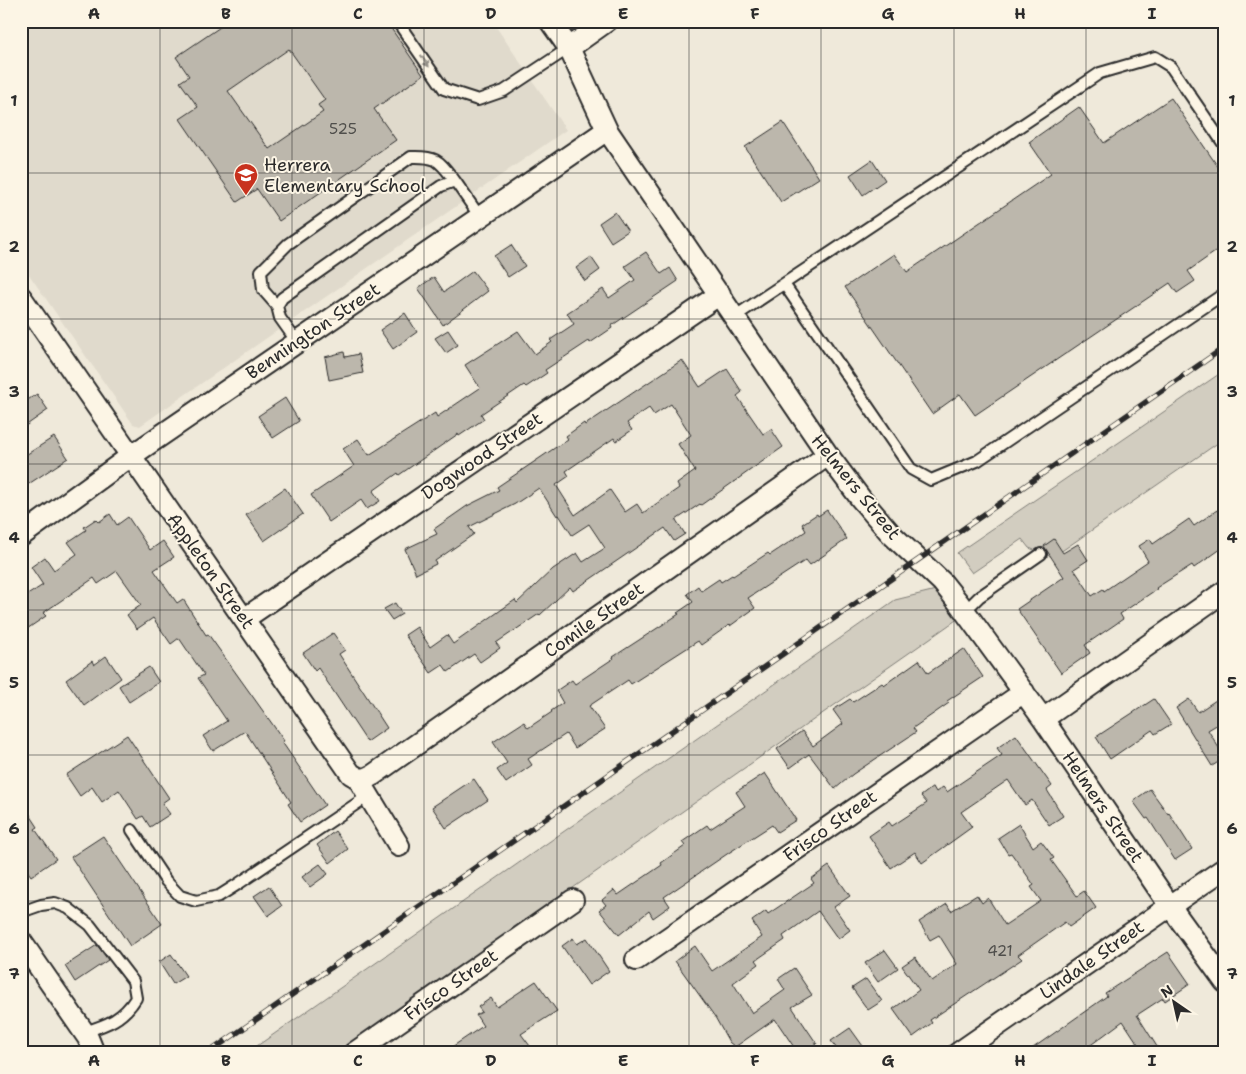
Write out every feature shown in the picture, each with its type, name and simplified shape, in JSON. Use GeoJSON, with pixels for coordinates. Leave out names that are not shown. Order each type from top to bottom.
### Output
{"type":"FeatureCollection","features":[{"type":"Feature","properties":{"kind":"street","name":"Helmers Street"},"geometry":{"type":"LineString","coordinates":[[550,21],[569,48],[607,130],[720,294],[828,456],[891,534],[942,582],[965,610],[1043,719],[1170,906],[1225,982]]}},
{"type":"Feature","properties":{"kind":"street"},"geometry":{"type":"LineString","coordinates":[[569,48],[607,21]]}},
{"type":"Feature","properties":{"kind":"street","name":"Bennington Street"},"geometry":{"type":"LineString","coordinates":[[21,536],[131,456],[607,130]]}},
{"type":"Feature","properties":{"kind":"street","name":"Dogwood Street"},"geometry":{"type":"LineString","coordinates":[[244,619],[720,294]]}},
{"type":"Feature","properties":{"kind":"street","name":"Appleton Street"},"geometry":{"type":"LineString","coordinates":[[21,297],[351,774],[358,778],[399,846]]}},
{"type":"Feature","properties":{"kind":"street","name":"Comile Street"},"geometry":{"type":"LineString","coordinates":[[358,778],[365,779],[373,775],[828,456]]}},
{"type":"Feature","properties":{"kind":"street"},"geometry":{"type":"LineString","coordinates":[[1043,719],[1225,592]]}},
{"type":"Feature","properties":{"kind":"street","name":"Frisco Street"},"geometry":{"type":"LineString","coordinates":[[636,960],[1024,692]]}},
{"type":"Feature","properties":{"kind":"street","name":"Lindale Street"},"geometry":{"type":"LineString","coordinates":[[958,1053],[1225,868]]}},
{"type":"Feature","properties":{"kind":"street","name":"Frisco Street"},"geometry":{"type":"LineString","coordinates":[[354,1053],[573,900]]}},
{"type":"Feature","properties":{"kind":"street"},"geometry":{"type":"LineString","coordinates":[[21,941],[84,1032],[94,1053]]}},
{"type":"Feature","properties":{"kind":"lane"},"geometry":{"type":"LineString","coordinates":[[397,21],[444,89],[478,100],[504,91],[569,48]]}},
{"type":"Feature","properties":{"kind":"lane"},"geometry":{"type":"LineString","coordinates":[[734,317],[1100,73],[1155,57],[1171,67],[1225,146]]}},
{"type":"Feature","properties":{"kind":"lane"},"geometry":{"type":"LineString","coordinates":[[297,342],[280,318],[277,306],[263,290],[261,271],[288,244],[410,157],[428,156],[442,164],[480,217]]}},
{"type":"Feature","properties":{"kind":"lane"},"geometry":{"type":"LineString","coordinates":[[277,306],[282,298],[441,186],[456,181]]}},
{"type":"Feature","properties":{"kind":"lane"},"geometry":{"type":"LineString","coordinates":[[784,284],[910,469],[931,480],[977,461],[1225,293]]}},
{"type":"Feature","properties":{"kind":"lane"},"geometry":{"type":"LineString","coordinates":[[965,610],[979,597],[1041,554]]}},
{"type":"Feature","properties":{"kind":"lane"},"geometry":{"type":"LineString","coordinates":[[132,830],[166,881],[180,896],[196,900],[218,896],[238,884],[368,796]]}},
{"type":"Feature","properties":{"kind":"lane"},"geometry":{"type":"LineString","coordinates":[[21,912],[41,905],[55,903],[68,908],[90,925],[133,981],[136,998],[128,1011],[101,1027],[84,1032]]}},
{"type":"Feature","properties":{"kind":"shaded area","name":"Herrera Elementary School"},"geometry":{"type":"Polygon","coordinates":[[[21,21],[492,21],[566,130],[140,426],[133,424],[21,263],[21,21]]]}},
{"type":"Feature","properties":{"kind":"shaded area"},"geometry":{"type":"Polygon","coordinates":[[[1225,370],[1225,438],[1053,557],[1029,548],[1022,539],[972,573],[957,553],[1225,370]]]}},
{"type":"Feature","properties":{"kind":"shaded area"},"geometry":{"type":"Polygon","coordinates":[[[936,590],[959,618],[337,1053],[247,1053],[895,600],[936,590]]]}},
{"type":"Feature","properties":{"kind":"building"},"geometry":{"type":"Polygon","coordinates":[[[229,21],[386,21],[423,75],[374,109],[396,140],[279,221],[257,189],[237,202],[180,119],[198,107],[180,82],[189,76],[176,57],[229,21]],[[289,49],[228,91],[269,149],[323,112],[318,105],[325,100],[289,49]]]}},
{"type":"Feature","properties":{"kind":"building"},"geometry":{"type":"Polygon","coordinates":[[[1171,98],[1225,177],[1225,245],[1188,271],[1195,281],[1177,293],[1170,283],[975,415],[960,394],[932,414],[845,287],[894,254],[907,272],[1051,174],[1029,142],[1079,107],[1104,143],[1171,98]]]}},
{"type":"Feature","properties":{"kind":"building"},"geometry":{"type":"Polygon","coordinates":[[[783,122],[819,178],[781,202],[745,147],[783,122]]]}},
{"type":"Feature","properties":{"kind":"building"},"geometry":{"type":"Polygon","coordinates":[[[872,160],[885,180],[863,195],[850,175],[872,160]]]}},
{"type":"Feature","properties":{"kind":"building"},"geometry":{"type":"Polygon","coordinates":[[[615,212],[628,231],[611,242],[599,223],[615,212]]]}},
{"type":"Feature","properties":{"kind":"building"},"geometry":{"type":"Polygon","coordinates":[[[511,245],[525,266],[508,277],[494,256],[511,245]]]}},
{"type":"Feature","properties":{"kind":"building"},"geometry":{"type":"Polygon","coordinates":[[[646,252],[661,274],[670,268],[678,281],[611,326],[612,328],[590,343],[589,341],[545,370],[547,373],[526,387],[524,385],[481,414],[484,419],[459,436],[458,434],[373,491],[380,501],[367,509],[361,500],[329,522],[311,495],[354,466],[343,449],[358,439],[369,455],[435,413],[437,417],[480,388],[465,365],[518,331],[535,354],[552,342],[550,340],[574,324],[567,313],[603,289],[609,298],[635,280],[625,266],[646,252]]]}},
{"type":"Feature","properties":{"kind":"building"},"geometry":{"type":"Polygon","coordinates":[[[591,257],[600,270],[585,281],[576,268],[591,257]]]}},
{"type":"Feature","properties":{"kind":"building"},"geometry":{"type":"Polygon","coordinates":[[[473,271],[488,291],[443,325],[418,288],[434,277],[444,292],[473,271]]]}},
{"type":"Feature","properties":{"kind":"building"},"geometry":{"type":"Polygon","coordinates":[[[405,313],[417,332],[393,349],[380,330],[405,313]]]}},
{"type":"Feature","properties":{"kind":"building"},"geometry":{"type":"Polygon","coordinates":[[[448,330],[458,345],[446,353],[435,338],[448,330]]]}},
{"type":"Feature","properties":{"kind":"building"},"geometry":{"type":"Polygon","coordinates":[[[344,352],[345,357],[359,354],[363,373],[329,380],[325,357],[344,352]]]}},
{"type":"Feature","properties":{"kind":"building"},"geometry":{"type":"Polygon","coordinates":[[[682,360],[700,387],[727,369],[742,392],[737,396],[763,434],[771,429],[783,447],[701,505],[676,520],[685,534],[674,541],[665,528],[573,591],[570,587],[540,615],[496,643],[500,648],[480,662],[474,654],[448,672],[443,665],[431,673],[405,635],[417,627],[430,647],[447,635],[453,644],[515,600],[517,603],[553,569],[577,553],[583,562],[605,548],[589,524],[572,535],[539,488],[515,504],[469,527],[474,534],[435,561],[436,564],[416,574],[405,549],[437,534],[434,529],[467,506],[499,490],[497,487],[568,439],[566,436],[584,423],[585,425],[682,360]],[[671,404],[654,415],[649,408],[627,423],[632,430],[616,441],[614,438],[566,471],[569,476],[556,485],[575,515],[610,490],[625,512],[637,504],[643,513],[679,488],[677,484],[695,471],[678,444],[691,435],[671,404]]]}},
{"type":"Feature","properties":{"kind":"building"},"geometry":{"type":"Polygon","coordinates":[[[37,394],[48,410],[21,429],[21,404],[37,394]]]}},
{"type":"Feature","properties":{"kind":"building"},"geometry":{"type":"Polygon","coordinates":[[[285,398],[299,421],[273,438],[258,416],[285,398]]]}},
{"type":"Feature","properties":{"kind":"building"},"geometry":{"type":"Polygon","coordinates":[[[54,437],[68,458],[21,489],[21,458],[54,437]]]}},
{"type":"Feature","properties":{"kind":"building"},"geometry":{"type":"Polygon","coordinates":[[[285,488],[303,514],[264,541],[246,515],[285,488]]]}},
{"type":"Feature","properties":{"kind":"building"},"geometry":{"type":"Polygon","coordinates":[[[827,510],[847,539],[810,565],[806,560],[748,598],[755,608],[701,645],[698,641],[631,684],[628,680],[589,706],[605,729],[575,748],[566,734],[528,759],[532,765],[506,783],[497,770],[507,763],[493,742],[524,722],[528,728],[552,712],[563,703],[556,691],[572,680],[575,684],[679,614],[677,613],[693,602],[687,594],[698,586],[701,591],[719,579],[721,582],[733,576],[768,553],[770,555],[806,531],[802,524],[827,510]]]}},
{"type":"Feature","properties":{"kind":"building"},"geometry":{"type":"Polygon","coordinates":[[[1217,510],[1225,521],[1225,546],[1194,568],[1192,565],[1156,588],[1120,614],[1123,619],[1085,645],[1090,653],[1061,673],[1017,609],[1064,577],[1044,546],[1054,539],[1063,553],[1078,544],[1088,560],[1074,569],[1092,596],[1103,589],[1104,591],[1148,561],[1139,546],[1150,539],[1153,544],[1189,519],[1194,526],[1217,510]]]}},
{"type":"Feature","properties":{"kind":"building"},"geometry":{"type":"Polygon","coordinates":[[[110,514],[117,525],[128,517],[150,550],[163,541],[174,557],[154,570],[177,603],[183,599],[206,635],[208,634],[273,725],[284,741],[282,742],[325,805],[300,822],[288,804],[291,802],[245,731],[213,751],[203,736],[227,721],[198,678],[204,675],[179,638],[171,644],[153,618],[137,629],[127,615],[141,605],[117,571],[98,584],[94,578],[43,613],[46,616],[21,633],[21,599],[43,585],[31,567],[45,557],[54,570],[77,554],[68,542],[86,530],[84,527],[96,519],[99,522],[110,514]]]}},
{"type":"Feature","properties":{"kind":"building"},"geometry":{"type":"Polygon","coordinates":[[[395,603],[402,614],[392,620],[384,609],[395,603]]]}},
{"type":"Feature","properties":{"kind":"building"},"geometry":{"type":"Polygon","coordinates":[[[333,633],[345,650],[339,654],[387,728],[367,742],[318,668],[315,671],[303,653],[333,633]]]}},
{"type":"Feature","properties":{"kind":"building"},"geometry":{"type":"Polygon","coordinates":[[[964,649],[983,677],[947,701],[949,703],[913,728],[916,732],[853,774],[835,789],[809,754],[790,768],[777,749],[802,731],[813,746],[843,724],[833,710],[850,699],[853,702],[882,683],[884,685],[919,660],[928,673],[964,649]]]}},
{"type":"Feature","properties":{"kind":"building"},"geometry":{"type":"Polygon","coordinates":[[[106,656],[121,678],[84,705],[66,680],[92,661],[94,665],[106,656]]]}},
{"type":"Feature","properties":{"kind":"building"},"geometry":{"type":"Polygon","coordinates":[[[149,667],[159,682],[129,702],[119,686],[149,667]]]}},
{"type":"Feature","properties":{"kind":"building"},"geometry":{"type":"Polygon","coordinates":[[[1225,694],[1225,720],[1208,730],[1225,758],[1212,766],[1176,708],[1189,699],[1198,712],[1225,694]]]}},
{"type":"Feature","properties":{"kind":"building"},"geometry":{"type":"Polygon","coordinates":[[[1154,699],[1171,724],[1155,734],[1152,730],[1110,759],[1096,737],[1154,699]]]}},
{"type":"Feature","properties":{"kind":"building"},"geometry":{"type":"Polygon","coordinates":[[[127,735],[169,798],[162,803],[170,814],[150,827],[143,816],[138,819],[119,790],[102,802],[92,787],[80,796],[66,775],[127,735]]]}},
{"type":"Feature","properties":{"kind":"building"},"geometry":{"type":"Polygon","coordinates":[[[1016,735],[1052,786],[1047,790],[1063,816],[1049,825],[1032,800],[1025,805],[1008,780],[961,812],[972,827],[922,863],[915,852],[891,868],[869,836],[889,822],[892,826],[927,803],[921,796],[933,787],[936,792],[943,787],[947,792],[1002,755],[997,748],[1016,735]]]}},
{"type":"Feature","properties":{"kind":"building"},"geometry":{"type":"Polygon","coordinates":[[[765,773],[796,820],[777,832],[772,825],[730,852],[664,897],[670,906],[653,918],[649,911],[619,935],[599,910],[606,905],[602,900],[614,890],[618,895],[662,865],[661,863],[685,846],[682,842],[707,825],[710,829],[745,806],[736,792],[765,773]]]}},
{"type":"Feature","properties":{"kind":"building"},"geometry":{"type":"Polygon","coordinates":[[[474,779],[488,800],[446,828],[432,807],[474,779]]]}},
{"type":"Feature","properties":{"kind":"building"},"geometry":{"type":"Polygon","coordinates":[[[1150,789],[1169,813],[1192,849],[1175,860],[1148,818],[1146,819],[1133,801],[1150,789]]]}},
{"type":"Feature","properties":{"kind":"building"},"geometry":{"type":"Polygon","coordinates":[[[21,801],[38,827],[35,829],[56,859],[31,876],[21,862],[21,801]]]}},
{"type":"Feature","properties":{"kind":"building"},"geometry":{"type":"Polygon","coordinates":[[[1019,824],[1033,847],[1041,841],[1054,858],[1051,860],[1077,896],[1084,891],[1096,908],[1069,927],[1065,922],[1018,955],[1022,959],[930,1020],[932,1023],[913,1037],[893,1009],[919,990],[902,966],[915,957],[932,981],[957,964],[939,935],[930,940],[919,922],[947,904],[951,911],[977,895],[982,903],[988,898],[1005,925],[1041,901],[1031,887],[1034,885],[1011,853],[1008,854],[998,838],[1019,824]]]}},
{"type":"Feature","properties":{"kind":"building"},"geometry":{"type":"Polygon","coordinates":[[[335,831],[348,849],[330,863],[317,845],[335,831]]]}},
{"type":"Feature","properties":{"kind":"building"},"geometry":{"type":"Polygon","coordinates":[[[103,836],[162,924],[130,946],[71,857],[103,836]]]}},
{"type":"Feature","properties":{"kind":"building"},"geometry":{"type":"Polygon","coordinates":[[[320,864],[328,874],[310,887],[302,877],[320,864]]]}},
{"type":"Feature","properties":{"kind":"building"},"geometry":{"type":"Polygon","coordinates":[[[829,866],[850,896],[834,907],[850,930],[838,939],[818,911],[783,936],[785,940],[756,960],[759,964],[733,983],[752,1013],[785,990],[778,979],[794,968],[812,995],[792,1007],[817,1044],[805,1053],[798,1053],[775,1019],[735,1047],[729,1042],[715,1017],[675,961],[695,946],[712,971],[762,937],[752,921],[766,911],[768,914],[814,883],[811,879],[829,866]]]}},
{"type":"Feature","properties":{"kind":"building"},"geometry":{"type":"Polygon","coordinates":[[[269,886],[282,906],[268,916],[254,896],[269,886]]]}},
{"type":"Feature","properties":{"kind":"building"},"geometry":{"type":"Polygon","coordinates":[[[573,938],[577,944],[587,938],[609,971],[589,985],[562,946],[573,938]]]}},
{"type":"Feature","properties":{"kind":"building"},"geometry":{"type":"Polygon","coordinates":[[[97,945],[108,960],[75,982],[65,966],[97,945]]]}},
{"type":"Feature","properties":{"kind":"building"},"geometry":{"type":"Polygon","coordinates":[[[885,950],[898,968],[878,982],[865,963],[885,950]]]}},
{"type":"Feature","properties":{"kind":"building"},"geometry":{"type":"Polygon","coordinates":[[[1168,952],[1190,984],[1165,1001],[1163,998],[1137,1015],[1161,1053],[1144,1053],[1123,1021],[1088,1047],[1093,1053],[1026,1053],[1107,996],[1105,993],[1168,952]]]}},
{"type":"Feature","properties":{"kind":"building"},"geometry":{"type":"Polygon","coordinates":[[[171,954],[186,976],[173,984],[159,962],[171,954]]]}},
{"type":"Feature","properties":{"kind":"building"},"geometry":{"type":"Polygon","coordinates":[[[866,979],[882,1001],[868,1010],[852,988],[866,979]]]}},
{"type":"Feature","properties":{"kind":"building"},"geometry":{"type":"Polygon","coordinates":[[[536,981],[557,1011],[521,1034],[530,1046],[520,1053],[443,1053],[483,1026],[476,1015],[482,1012],[478,1007],[491,998],[497,1007],[536,981]]]}},
{"type":"Feature","properties":{"kind":"building"},"geometry":{"type":"Polygon","coordinates":[[[850,1028],[868,1053],[840,1053],[831,1041],[850,1028]]]}},
{"type":"Feature","properties":{"kind":"railway"},"geometry":{"type":"LineString","coordinates":[[208,1053],[1225,347]]}},
{"type":"Feature","properties":{"kind":"place","name":"Herrera Elementary School"},"geometry":{"type":"Point","coordinates":[246,196]}}]}
